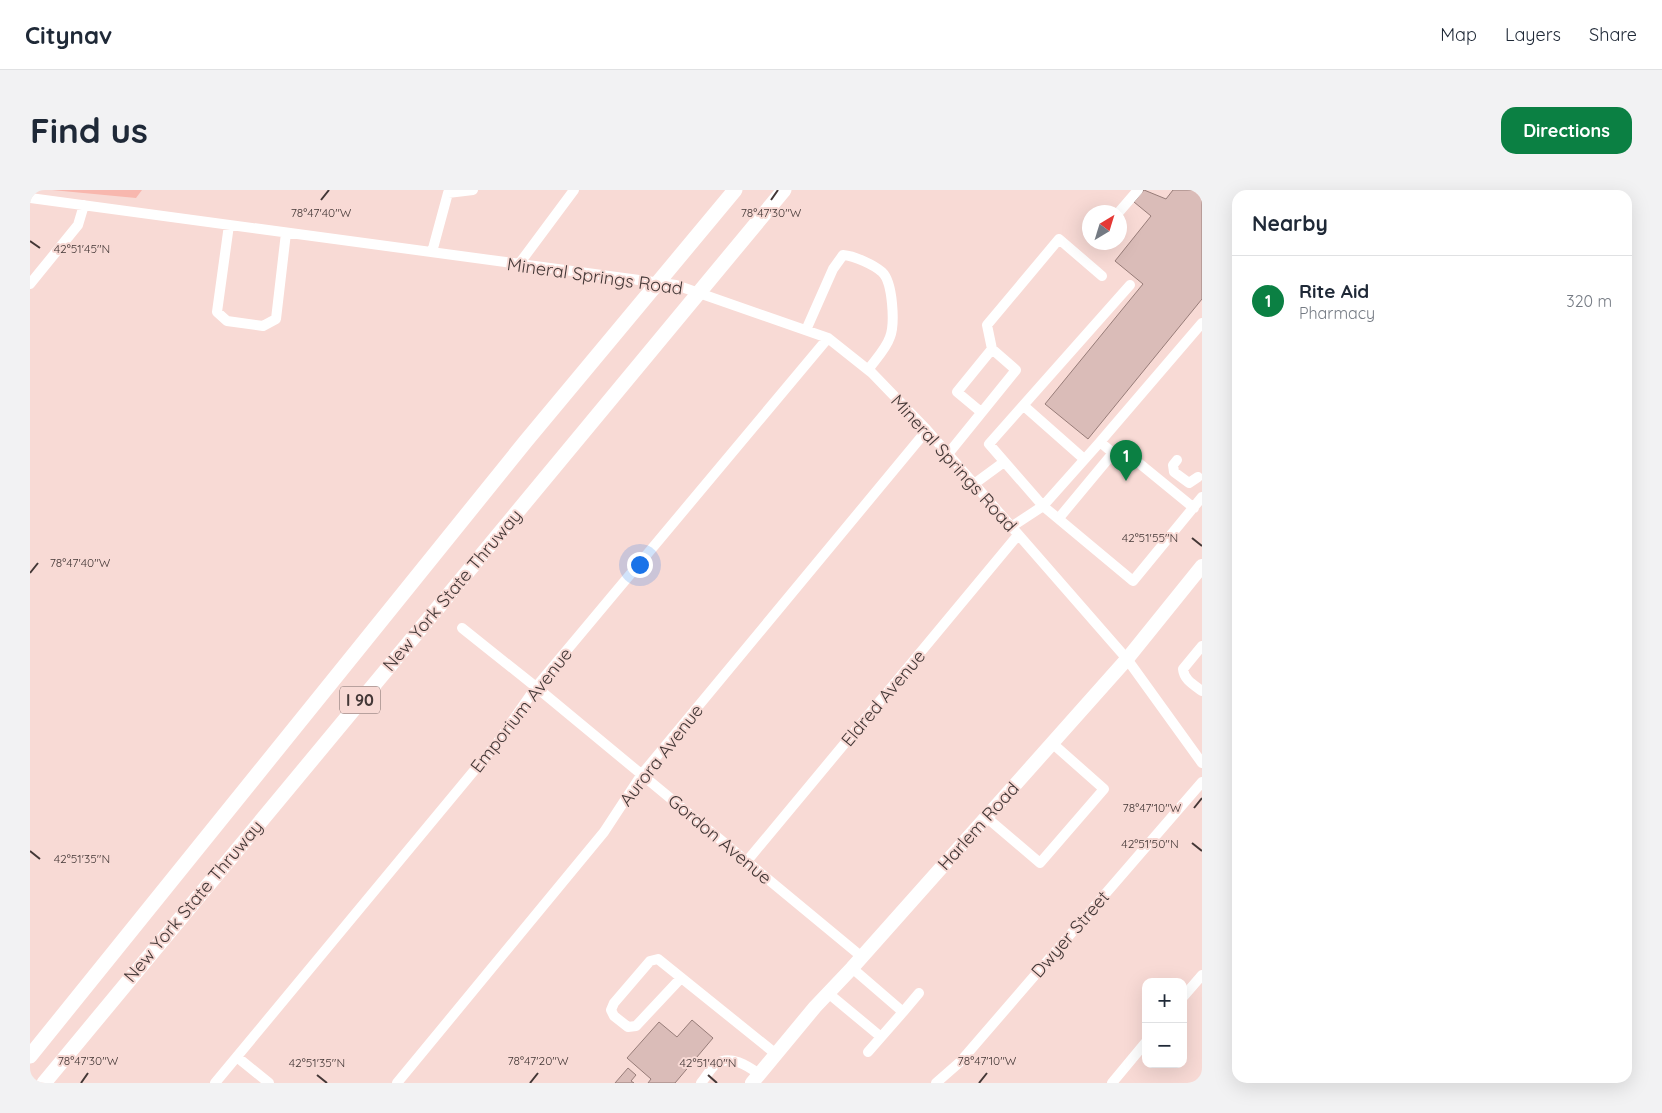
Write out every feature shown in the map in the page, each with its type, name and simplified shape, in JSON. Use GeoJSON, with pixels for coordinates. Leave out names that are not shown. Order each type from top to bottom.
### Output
{"type":"FeatureCollection","features":[{"type":"Feature","properties":{"kind":"highway","name":"New York State Thruway"},"geometry":{"type":"LineString","coordinates":[[30,1056],[513,457],[735,190]]}},
{"type":"Feature","properties":{"kind":"highway","name":"New York State Thruway"},"geometry":{"type":"LineString","coordinates":[[44,1083],[784,190]]}},
{"type":"Feature","properties":{"kind":"main road","name":"Harlem Road"},"geometry":{"type":"LineString","coordinates":[[755,1079],[828,993],[1052,744],[1199,575]]}},
{"type":"Feature","properties":{"kind":"street"},"geometry":{"type":"LineString","coordinates":[[432,252],[448,193],[473,190]]}},
{"type":"Feature","properties":{"kind":"street"},"geometry":{"type":"LineString","coordinates":[[519,264],[574,190]]}},
{"type":"Feature","properties":{"kind":"street"},"geometry":{"type":"LineString","coordinates":[[1125,205],[1138,190]]}},
{"type":"Feature","properties":{"kind":"street","name":"Mineral Springs Road"},"geometry":{"type":"LineString","coordinates":[[30,198],[676,285],[828,338],[868,370],[928,430],[1127,659],[1202,763]]}},
{"type":"Feature","properties":{"kind":"street"},"geometry":{"type":"LineString","coordinates":[[30,284],[78,225],[84,205]]}},
{"type":"Feature","properties":{"kind":"street"},"geometry":{"type":"LineString","coordinates":[[229,225],[217,312],[227,321],[254,325],[263,326],[276,319],[286,232]]}},
{"type":"Feature","properties":{"kind":"street"},"geometry":{"type":"LineString","coordinates":[[948,454],[1016,370],[992,349],[987,325],[1060,239],[1102,276]]}},
{"type":"Feature","properties":{"kind":"street"},"geometry":{"type":"LineString","coordinates":[[806,330],[833,269],[843,255],[850,256],[882,272],[889,287],[894,319],[890,338],[868,370]]}},
{"type":"Feature","properties":{"kind":"street"},"geometry":{"type":"LineString","coordinates":[[1130,285],[989,444],[1043,506],[1133,581],[1202,497]]}},
{"type":"Feature","properties":{"kind":"street","name":"Eldred Avenue"},"geometry":{"type":"LineString","coordinates":[[747,861],[1015,531],[1043,506],[1202,323]]}},
{"type":"Feature","properties":{"kind":"street","name":"Emporium Avenue"},"geometry":{"type":"LineString","coordinates":[[215,1083],[498,743],[536,687],[828,338]]}},
{"type":"Feature","properties":{"kind":"street"},"geometry":{"type":"LineString","coordinates":[[981,412],[957,392],[992,349]]}},
{"type":"Feature","properties":{"kind":"street"},"geometry":{"type":"LineString","coordinates":[[1024,406],[1084,458]]}},
{"type":"Feature","properties":{"kind":"street","name":"Aurora Avenue"},"geometry":{"type":"LineString","coordinates":[[398,1083],[604,832],[642,774],[928,430]]}},
{"type":"Feature","properties":{"kind":"street"},"geometry":{"type":"LineString","coordinates":[[1100,442],[1113,452],[1134,459],[1194,508]]}},
{"type":"Feature","properties":{"kind":"street"},"geometry":{"type":"LineString","coordinates":[[1059,518],[1113,452]]}},
{"type":"Feature","properties":{"kind":"street"},"geometry":{"type":"LineString","coordinates":[[1177,460],[1172,468],[1180,477],[1189,483],[1198,477]]}},
{"type":"Feature","properties":{"kind":"street"},"geometry":{"type":"LineString","coordinates":[[974,484],[1004,462]]}},
{"type":"Feature","properties":{"kind":"street","name":"Gordon Avenue"},"geometry":{"type":"LineString","coordinates":[[462,628],[862,956]]}},
{"type":"Feature","properties":{"kind":"street"},"geometry":{"type":"LineString","coordinates":[[1202,646],[1184,669],[1184,675],[1188,680],[1202,691]]}},
{"type":"Feature","properties":{"kind":"street"},"geometry":{"type":"LineString","coordinates":[[986,817],[1040,863],[1104,789],[1052,744]]}},
{"type":"Feature","properties":{"kind":"street","name":"Dwyer Street"},"geometry":{"type":"LineString","coordinates":[[936,1083],[960,1062],[1202,782]]}},
{"type":"Feature","properties":{"kind":"street"},"geometry":{"type":"LineString","coordinates":[[681,978],[636,1026],[628,1027],[614,1016],[611,1010],[614,1003],[650,961],[658,959],[776,1054]]}},
{"type":"Feature","properties":{"kind":"street"},"geometry":{"type":"LineString","coordinates":[[852,968],[902,1012]]}},
{"type":"Feature","properties":{"kind":"street"},"geometry":{"type":"LineString","coordinates":[[1187,992],[1202,974]]}},
{"type":"Feature","properties":{"kind":"street"},"geometry":{"type":"LineString","coordinates":[[868,1052],[919,992]]}},
{"type":"Feature","properties":{"kind":"street"},"geometry":{"type":"LineString","coordinates":[[828,993],[881,1037]]}},
{"type":"Feature","properties":{"kind":"street"},"geometry":{"type":"LineString","coordinates":[[1112,1083],[1142,1047]]}},
{"type":"Feature","properties":{"kind":"street"},"geometry":{"type":"LineString","coordinates":[[237,1057],[269,1083]]}},
{"type":"Feature","properties":{"kind":"street"},"geometry":{"type":"LineString","coordinates":[[701,1083],[716,1064],[726,1061],[745,1064],[755,1079]]}},
{"type":"Feature","properties":{"kind":"shaded area"},"geometry":{"type":"Polygon","coordinates":[[[52,190],[142,190],[136,198],[52,190]]]}},
{"type":"Feature","properties":{"kind":"building"},"geometry":{"type":"Polygon","coordinates":[[[1144,190],[1166,199],[1173,190],[1202,190],[1202,299],[1088,439],[1045,404],[1143,284],[1115,261],[1124,250],[1127,250],[1127,246],[1151,216],[1134,202],[1144,190]]]}},
{"type":"Feature","properties":{"kind":"building"},"geometry":{"type":"Polygon","coordinates":[[[692,1020],[713,1038],[675,1083],[648,1083],[651,1079],[627,1058],[659,1022],[677,1037],[692,1020]]]}},
{"type":"Feature","properties":{"kind":"building"},"geometry":{"type":"Polygon","coordinates":[[[628,1068],[636,1075],[631,1081],[634,1083],[615,1083],[628,1068]]]}},
{"type":"Feature","properties":{"kind":"place","name":"Rite Aid"},"geometry":{"type":"Point","coordinates":[1126,481]}}]}
